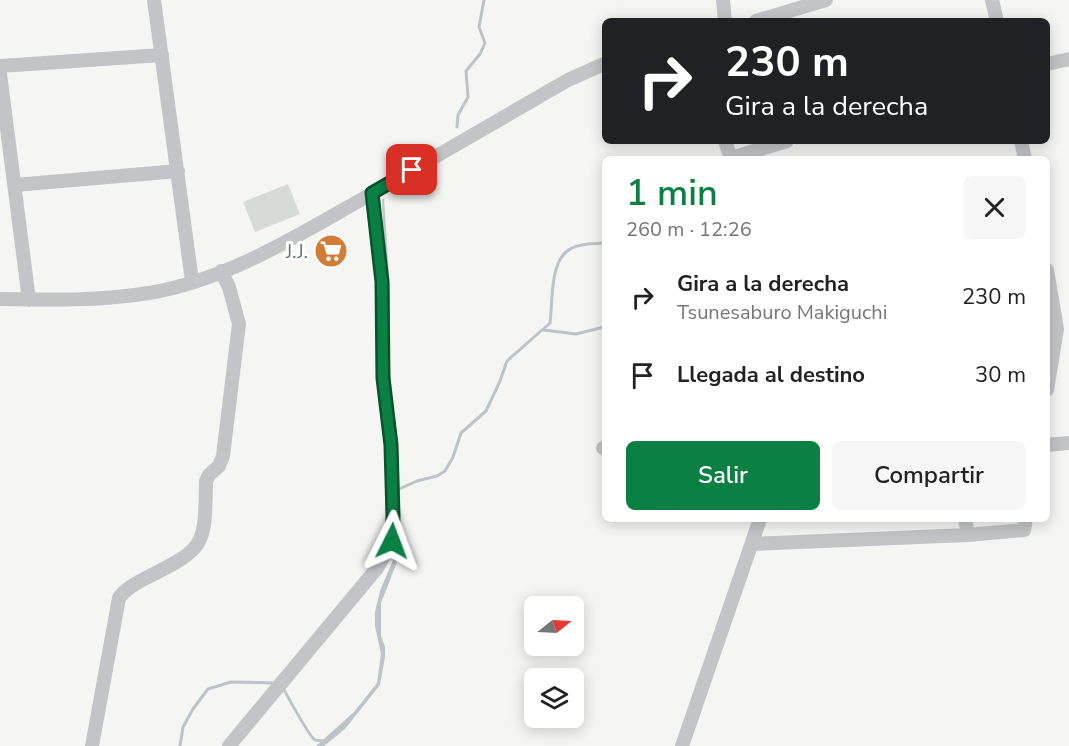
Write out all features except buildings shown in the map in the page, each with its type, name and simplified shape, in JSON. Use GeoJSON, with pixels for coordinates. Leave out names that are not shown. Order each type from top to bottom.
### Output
{"type":"FeatureCollection","features":[{"type":"Feature","properties":{"kind":"street"},"geometry":{"type":"LineString","coordinates":[[154,0],[192,281]]}},
{"type":"Feature","properties":{"kind":"street"},"geometry":{"type":"LineString","coordinates":[[723,0],[725,18]]}},
{"type":"Feature","properties":{"kind":"street"},"geometry":{"type":"LineString","coordinates":[[766,18],[826,0]]}},
{"type":"Feature","properties":{"kind":"street"},"geometry":{"type":"LineString","coordinates":[[992,0],[996,18]]}},
{"type":"Feature","properties":{"kind":"street"},"geometry":{"type":"LineString","coordinates":[[0,66],[162,55]]}},
{"type":"Feature","properties":{"kind":"street"},"geometry":{"type":"LineString","coordinates":[[1050,63],[1069,59]]}},
{"type":"Feature","properties":{"kind":"street"},"geometry":{"type":"LineString","coordinates":[[0,299],[115,297],[150,292],[221,271],[287,241],[568,80],[602,65]]}},
{"type":"Feature","properties":{"kind":"street"},"geometry":{"type":"LineString","coordinates":[[0,74],[29,300]]}},
{"type":"Feature","properties":{"kind":"street"},"geometry":{"type":"LineString","coordinates":[[740,156],[778,144]]}},
{"type":"Feature","properties":{"kind":"street"},"geometry":{"type":"LineString","coordinates":[[15,185],[178,171]]}},
{"type":"Feature","properties":{"kind":"street"},"geometry":{"type":"LineString","coordinates":[[229,746],[378,567],[392,541],[391,445],[383,378],[382,282],[372,193]]}},
{"type":"Feature","properties":{"kind":"street"},"geometry":{"type":"LineString","coordinates":[[92,746],[119,598],[127,589],[195,550],[201,541],[206,523],[206,481],[208,475],[219,466],[225,443],[239,324],[235,303],[221,271]]}},
{"type":"Feature","properties":{"kind":"street"},"geometry":{"type":"LineString","coordinates":[[1050,299],[1056,329],[1050,370]]}},
{"type":"Feature","properties":{"kind":"street"},"geometry":{"type":"LineString","coordinates":[[1050,444],[1069,443]]}},
{"type":"Feature","properties":{"kind":"street"},"geometry":{"type":"LineString","coordinates":[[682,746],[759,522]]}},
{"type":"Feature","properties":{"kind":"street"},"geometry":{"type":"LineString","coordinates":[[966,522],[968,535]]}},
{"type":"Feature","properties":{"kind":"street"},"geometry":{"type":"LineString","coordinates":[[752,544],[968,535],[1024,530],[1025,522]]}},
{"type":"Feature","properties":{"kind":"shaded area"},"geometry":{"type":"Polygon","coordinates":[[[288,184],[300,214],[255,232],[243,202],[288,184]]]}},
{"type":"Feature","properties":{"kind":"shaded area"},"geometry":{"type":"Polygon","coordinates":[[[384,198],[390,290],[390,371],[399,472],[401,552],[381,603],[381,636],[385,647],[385,657],[380,685],[345,729],[324,746],[316,746],[354,712],[377,683],[381,654],[375,626],[375,612],[380,591],[393,560],[399,528],[392,427],[382,200],[384,198]]]}},
{"type":"Feature","properties":{"kind":"waterway"},"geometry":{"type":"LineString","coordinates":[[457,127],[458,115],[468,97],[466,71],[480,54],[485,43],[479,27],[484,0]]}},
{"type":"Feature","properties":{"kind":"waterway"},"geometry":{"type":"LineString","coordinates":[[399,489],[445,471],[453,457],[461,433],[486,411],[507,361],[550,323],[552,293],[559,261],[572,248],[602,243]]}},
{"type":"Feature","properties":{"kind":"waterway"},"geometry":{"type":"LineString","coordinates":[[544,330],[576,334],[602,328]]}},
{"type":"Feature","properties":{"kind":"waterway"},"geometry":{"type":"LineString","coordinates":[[180,746],[183,727],[208,689],[231,682],[275,683]]}},
{"type":"Feature","properties":{"kind":"waterway"},"geometry":{"type":"LineString","coordinates":[[283,688],[312,738],[325,741]]}},
{"type":"Feature","properties":{"kind":"place","name":"J.J."},"geometry":{"type":"Point","coordinates":[331,251]}},
{"type":"Feature","properties":{"kind":"route"},"geometry":{"type":"LineString","coordinates":[[392,541],[391,445],[383,378],[382,282],[378,227],[372,193],[412,170]]}}]}
